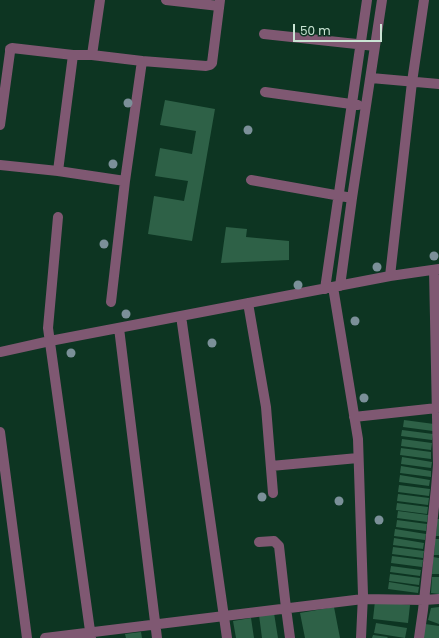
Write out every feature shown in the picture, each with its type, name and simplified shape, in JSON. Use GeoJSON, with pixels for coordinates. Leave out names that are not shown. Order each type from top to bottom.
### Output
{"type":"FeatureCollection","features":[{"type":"Feature","properties":{"kind":"street"},"geometry":{"type":"LineString","coordinates":[[92,55],[100,0]]}},
{"type":"Feature","properties":{"kind":"street"},"geometry":{"type":"LineString","coordinates":[[0,125],[10,49],[12,48],[142,61],[206,66],[210,65],[212,63],[220,3],[166,0]]}},
{"type":"Feature","properties":{"kind":"street"},"geometry":{"type":"LineString","coordinates":[[361,638],[363,599],[358,439],[333,287],[338,195],[367,0]]}},
{"type":"Feature","properties":{"kind":"street"},"geometry":{"type":"LineString","coordinates":[[333,287],[352,198],[382,0]]}},
{"type":"Feature","properties":{"kind":"street"},"geometry":{"type":"LineString","coordinates":[[390,276],[412,82],[424,0]]}},
{"type":"Feature","properties":{"kind":"street"},"geometry":{"type":"LineString","coordinates":[[264,34],[375,46]]}},
{"type":"Feature","properties":{"kind":"street"},"geometry":{"type":"LineString","coordinates":[[58,171],[73,55]]}},
{"type":"Feature","properties":{"kind":"street"},"geometry":{"type":"LineString","coordinates":[[111,302],[125,181],[142,61]]}},
{"type":"Feature","properties":{"kind":"street"},"geometry":{"type":"LineString","coordinates":[[370,78],[439,84]]}},
{"type":"Feature","properties":{"kind":"street"},"geometry":{"type":"LineString","coordinates":[[265,92],[366,106]]}},
{"type":"Feature","properties":{"kind":"street"},"geometry":{"type":"LineString","coordinates":[[0,165],[58,171],[125,181]]}},
{"type":"Feature","properties":{"kind":"street"},"geometry":{"type":"LineString","coordinates":[[251,180],[352,198]]}},
{"type":"Feature","properties":{"kind":"street"},"geometry":{"type":"LineString","coordinates":[[58,217],[48,328],[91,635]]}},
{"type":"Feature","properties":{"kind":"street"},"geometry":{"type":"LineString","coordinates":[[0,352],[50,341],[390,276],[437,269],[438,476],[419,638]]}},
{"type":"Feature","properties":{"kind":"street"},"geometry":{"type":"LineString","coordinates":[[248,303],[266,407],[273,493]]}},
{"type":"Feature","properties":{"kind":"street"},"geometry":{"type":"LineString","coordinates":[[182,316],[227,638]]}},
{"type":"Feature","properties":{"kind":"street"},"geometry":{"type":"LineString","coordinates":[[119,328],[156,638]]}},
{"type":"Feature","properties":{"kind":"street"},"geometry":{"type":"LineString","coordinates":[[354,417],[437,408]]}},
{"type":"Feature","properties":{"kind":"street"},"geometry":{"type":"LineString","coordinates":[[0,432],[28,638]]}},
{"type":"Feature","properties":{"kind":"street"},"geometry":{"type":"LineString","coordinates":[[271,466],[358,458]]}},
{"type":"Feature","properties":{"kind":"street"},"geometry":{"type":"LineString","coordinates":[[259,542],[274,541],[279,546],[290,638]]}},
{"type":"Feature","properties":{"kind":"street"},"geometry":{"type":"LineString","coordinates":[[45,638],[91,635],[155,624],[363,599],[439,599]]}},
{"type":"Feature","properties":{"kind":"building"},"geometry":{"type":"Polygon","coordinates":[[[165,100],[215,109],[192,241],[148,234],[154,196],[184,201],[188,181],[155,176],[160,148],[192,154],[196,131],[160,125],[165,100]]]}},
{"type":"Feature","properties":{"kind":"building"},"geometry":{"type":"Polygon","coordinates":[[[226,227],[247,229],[246,237],[289,241],[289,260],[221,263],[226,227]]]}},
{"type":"Feature","properties":{"kind":"building"},"geometry":{"type":"Polygon","coordinates":[[[404,420],[434,424],[433,431],[403,427],[404,420]]]}},
{"type":"Feature","properties":{"kind":"building"},"geometry":{"type":"Polygon","coordinates":[[[402,430],[433,434],[432,440],[401,436],[402,430]]]}},
{"type":"Feature","properties":{"kind":"building"},"geometry":{"type":"Polygon","coordinates":[[[402,439],[432,443],[431,450],[401,446],[402,439]]]}},
{"type":"Feature","properties":{"kind":"building"},"geometry":{"type":"Polygon","coordinates":[[[401,448],[431,452],[431,459],[400,455],[401,448]]]}},
{"type":"Feature","properties":{"kind":"building"},"geometry":{"type":"Polygon","coordinates":[[[402,457],[432,462],[431,468],[401,464],[402,457]]]}},
{"type":"Feature","properties":{"kind":"building"},"geometry":{"type":"Polygon","coordinates":[[[401,466],[431,471],[431,477],[400,473],[401,466]]]}},
{"type":"Feature","properties":{"kind":"building"},"geometry":{"type":"Polygon","coordinates":[[[400,475],[430,480],[429,486],[399,482],[400,475]]]}},
{"type":"Feature","properties":{"kind":"building"},"geometry":{"type":"Polygon","coordinates":[[[399,485],[430,489],[429,496],[398,492],[399,485]]]}},
{"type":"Feature","properties":{"kind":"building"},"geometry":{"type":"Polygon","coordinates":[[[398,494],[429,498],[428,505],[397,501],[398,494]]]}},
{"type":"Feature","properties":{"kind":"building"},"geometry":{"type":"Polygon","coordinates":[[[397,503],[428,507],[427,514],[396,510],[397,503]]]}},
{"type":"Feature","properties":{"kind":"building"},"geometry":{"type":"Polygon","coordinates":[[[398,511],[428,515],[427,522],[397,518],[398,511]]]}},
{"type":"Feature","properties":{"kind":"building"},"geometry":{"type":"Polygon","coordinates":[[[437,519],[439,519],[439,536],[436,536],[437,519]]]}},
{"type":"Feature","properties":{"kind":"building"},"geometry":{"type":"Polygon","coordinates":[[[397,520],[427,524],[426,531],[396,527],[397,520]]]}},
{"type":"Feature","properties":{"kind":"building"},"geometry":{"type":"Polygon","coordinates":[[[395,529],[426,534],[425,540],[394,536],[395,529]]]}},
{"type":"Feature","properties":{"kind":"building"},"geometry":{"type":"Polygon","coordinates":[[[394,538],[424,543],[423,549],[393,545],[394,538]]]}},
{"type":"Feature","properties":{"kind":"building"},"geometry":{"type":"Polygon","coordinates":[[[435,539],[439,539],[439,555],[434,555],[435,539]]]}},
{"type":"Feature","properties":{"kind":"building"},"geometry":{"type":"Polygon","coordinates":[[[393,547],[424,551],[423,558],[392,554],[393,547]]]}},
{"type":"Feature","properties":{"kind":"building"},"geometry":{"type":"Polygon","coordinates":[[[392,556],[423,560],[422,567],[391,563],[392,556]]]}},
{"type":"Feature","properties":{"kind":"building"},"geometry":{"type":"Polygon","coordinates":[[[433,557],[439,558],[439,574],[432,574],[433,557]]]}},
{"type":"Feature","properties":{"kind":"building"},"geometry":{"type":"Polygon","coordinates":[[[391,566],[421,570],[420,576],[390,572],[391,566]]]}},
{"type":"Feature","properties":{"kind":"building"},"geometry":{"type":"Polygon","coordinates":[[[390,574],[420,578],[419,585],[389,581],[390,574]]]}},
{"type":"Feature","properties":{"kind":"building"},"geometry":{"type":"Polygon","coordinates":[[[432,577],[439,577],[439,594],[431,593],[432,577]]]}},
{"type":"Feature","properties":{"kind":"building"},"geometry":{"type":"Polygon","coordinates":[[[389,582],[419,587],[418,593],[388,589],[389,582]]]}},
{"type":"Feature","properties":{"kind":"building"},"geometry":{"type":"Polygon","coordinates":[[[375,601],[410,605],[408,623],[373,619],[375,601]]]}},
{"type":"Feature","properties":{"kind":"building"},"geometry":{"type":"Polygon","coordinates":[[[334,607],[340,638],[305,638],[300,613],[334,607]]]}},
{"type":"Feature","properties":{"kind":"building"},"geometry":{"type":"Polygon","coordinates":[[[439,607],[439,624],[428,620],[431,608],[439,607]]]}},
{"type":"Feature","properties":{"kind":"building"},"geometry":{"type":"Polygon","coordinates":[[[274,613],[278,638],[262,638],[259,615],[274,613]]]}},
{"type":"Feature","properties":{"kind":"building"},"geometry":{"type":"Polygon","coordinates":[[[251,618],[254,638],[236,638],[233,621],[251,618]]]}},
{"type":"Feature","properties":{"kind":"building"},"geometry":{"type":"Polygon","coordinates":[[[376,623],[407,628],[405,638],[374,633],[376,623]]]}},
{"type":"Feature","properties":{"kind":"building"},"geometry":{"type":"Polygon","coordinates":[[[425,624],[439,626],[439,638],[423,638],[425,624]]]}},
{"type":"Feature","properties":{"kind":"building"},"geometry":{"type":"Polygon","coordinates":[[[141,632],[142,638],[126,638],[125,634],[141,632]]]}},
{"type":"Feature","properties":{"kind":"building"},"geometry":{"type":"Polygon","coordinates":[[[373,635],[388,637],[372,638],[373,635]]]}}]}
